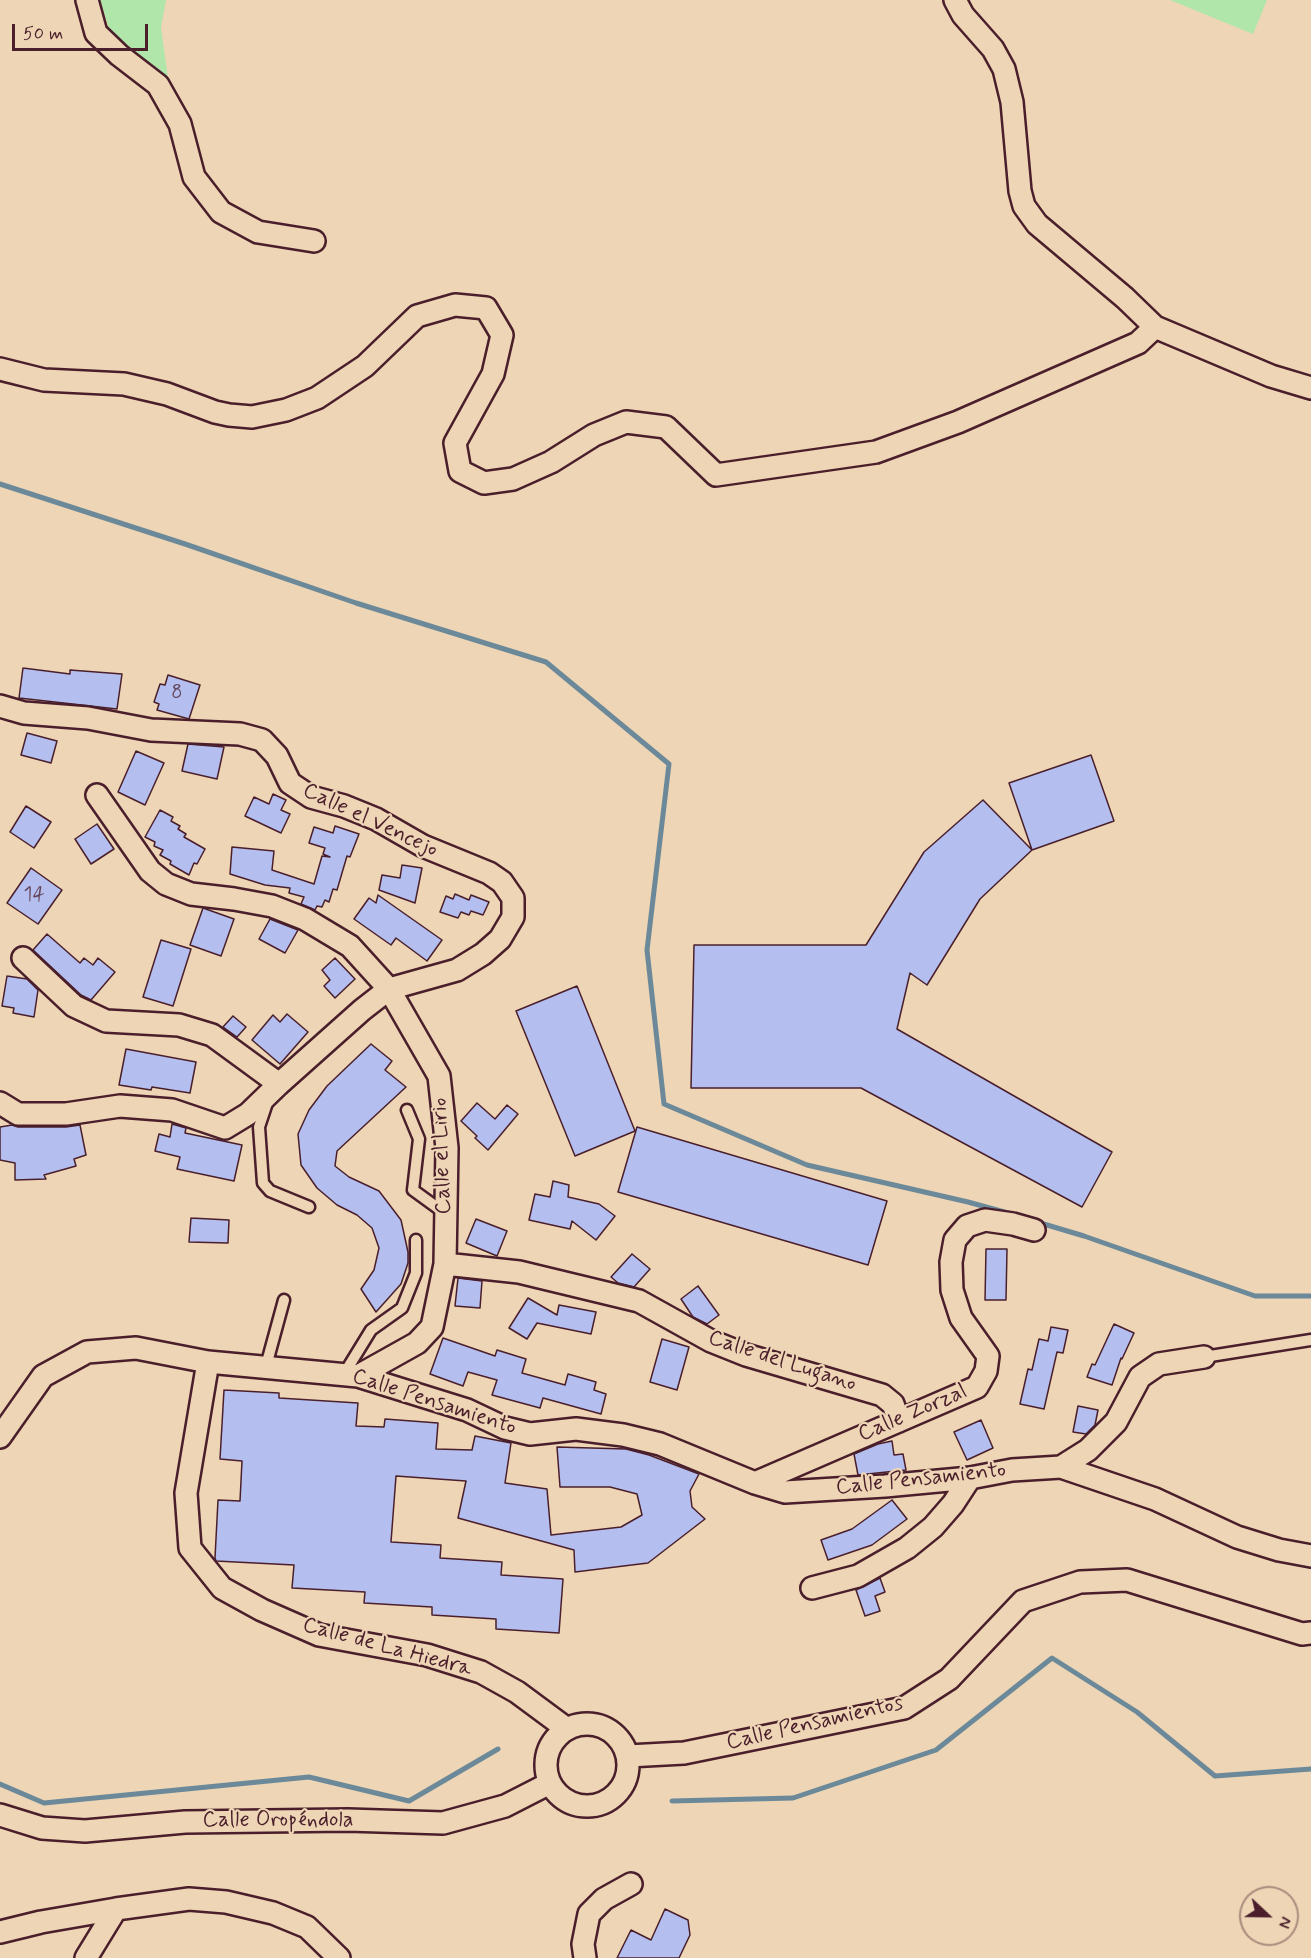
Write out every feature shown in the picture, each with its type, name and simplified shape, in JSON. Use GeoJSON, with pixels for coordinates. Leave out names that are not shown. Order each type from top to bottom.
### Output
{"type":"FeatureCollection","features":[{"type":"Feature","properties":{"kind":"street"},"geometry":{"type":"LineString","coordinates":[[87,0],[96,33],[119,55],[158,85],[180,124],[194,177],[221,212],[258,232],[314,241]]}},
{"type":"Feature","properties":{"kind":"street"},"geometry":{"type":"LineString","coordinates":[[955,0],[963,15],[993,49],[1004,69],[1012,102],[1020,191],[1024,206],[1037,224],[1125,298],[1155,327],[1271,376],[1311,388]]}},
{"type":"Feature","properties":{"kind":"street"},"geometry":{"type":"LineString","coordinates":[[0,369],[44,380],[124,384],[167,394],[215,412],[252,417],[286,410],[317,398],[365,366],[417,316],[455,305],[486,309],[502,335],[493,374],[455,443],[460,471],[484,483],[513,479],[551,462],[594,435],[626,422],[666,427],[716,475],[876,452],[958,422],[1138,343],[1155,327]]}},
{"type":"Feature","properties":{"kind":"street","name":"Calle el Vencejo"},"geometry":{"type":"LineString","coordinates":[[0,706],[24,713],[88,718],[151,730],[240,734],[262,740],[277,756],[290,783],[311,797],[344,806],[376,819],[423,846],[489,873],[502,882],[513,898],[513,917],[500,939],[492,947],[457,970],[389,989]]}},
{"type":"Feature","properties":{"kind":"street","name":"Calle el Lirio"},"geometry":{"type":"LineString","coordinates":[[97,795],[150,871],[166,884],[191,894],[272,906],[305,919],[350,946],[389,989],[439,1076],[447,1148],[445,1264],[432,1328],[417,1343],[351,1375]]}},
{"type":"Feature","properties":{"kind":"street"},"geometry":{"type":"LineString","coordinates":[[23,958],[74,1006],[106,1021],[179,1025],[212,1035],[275,1088]]}},
{"type":"Feature","properties":{"kind":"street"},"geometry":{"type":"LineString","coordinates":[[0,1103],[18,1114],[66,1114],[120,1107],[172,1110],[225,1128],[248,1114],[362,1010],[389,989]]}},
{"type":"Feature","properties":{"kind":"street","name":"Calle Zorzal"},"geometry":{"type":"LineString","coordinates":[[755,1483],[977,1387],[986,1371],[988,1356],[961,1318],[952,1290],[951,1262],[955,1240],[967,1226],[985,1220],[1034,1230]]}},
{"type":"Feature","properties":{"kind":"street","name":"Calle del Lugano"},"geometry":{"type":"LineString","coordinates":[[445,1264],[519,1272],[639,1301],[711,1341],[746,1354],[852,1384],[882,1395],[893,1404],[899,1421]]}},
{"type":"Feature","properties":{"kind":"street","name":"Calle Pensamiento"},"geometry":{"type":"LineString","coordinates":[[0,1437],[43,1376],[87,1352],[136,1348],[208,1362],[351,1375],[467,1410],[505,1428],[530,1434],[576,1429],[623,1435],[660,1444],[755,1483],[785,1492],[885,1486],[970,1478],[1011,1470],[1061,1467],[1155,1499],[1237,1537],[1279,1550],[1311,1556]]}},
{"type":"Feature","properties":{"kind":"street"},"geometry":{"type":"LineString","coordinates":[[1061,1467],[1088,1450],[1116,1422],[1140,1377],[1159,1364],[1204,1356]]}},
{"type":"Feature","properties":{"kind":"street","name":"Calle de La Hiedra"},"geometry":{"type":"LineString","coordinates":[[208,1362],[186,1491],[190,1548],[222,1588],[262,1610],[319,1635],[427,1655],[481,1672],[517,1692],[567,1729]]}},
{"type":"Feature","properties":{"kind":"street"},"geometry":{"type":"LineString","coordinates":[[812,1588],[858,1576],[907,1548],[933,1527],[953,1504],[970,1478]]}},
{"type":"Feature","properties":{"kind":"street","name":"Calle Pensamientos"},"geometry":{"type":"LineString","coordinates":[[628,1756],[684,1753],[904,1708],[949,1678],[1023,1601],[1080,1582],[1127,1580],[1302,1634],[1311,1633]]}},
{"type":"Feature","properties":{"kind":"street"},"geometry":{"type":"LineString","coordinates":[[586,1723],[598,1724],[611,1731],[622,1742],[628,1756],[628,1772],[623,1785],[615,1795],[603,1803],[588,1806],[574,1804],[558,1795],[550,1784],[546,1770],[546,1756],[555,1738],[567,1729],[586,1723]]}},
{"type":"Feature","properties":{"kind":"street","name":"Calle Oropéndola"},"geometry":{"type":"LineString","coordinates":[[0,1815],[42,1828],[85,1831],[185,1822],[348,1820],[443,1823],[505,1806],[550,1784]]}},
{"type":"Feature","properties":{"kind":"street"},"geometry":{"type":"LineString","coordinates":[[585,1958],[583,1944],[589,1914],[604,1899],[631,1884]]}},
{"type":"Feature","properties":{"kind":"street"},"geometry":{"type":"LineString","coordinates":[[0,1932],[41,1922],[150,1903],[189,1899],[226,1902],[273,1913],[307,1927],[339,1958]]}},
{"type":"Feature","properties":{"kind":"street"},"geometry":{"type":"LineString","coordinates":[[86,1958],[116,1909]]}},
{"type":"Feature","properties":{"kind":"lane"},"geometry":{"type":"LineString","coordinates":[[275,1088],[259,1127],[262,1183],[270,1191],[309,1206]]}},
{"type":"Feature","properties":{"kind":"lane"},"geometry":{"type":"LineString","coordinates":[[407,1110],[419,1138],[413,1190],[446,1214]]}},
{"type":"Feature","properties":{"kind":"lane"},"geometry":{"type":"LineString","coordinates":[[351,1375],[371,1330],[402,1308],[416,1273],[416,1240]]}},
{"type":"Feature","properties":{"kind":"lane"},"geometry":{"type":"LineString","coordinates":[[266,1366],[284,1300]]}},
{"type":"Feature","properties":{"kind":"lane"},"geometry":{"type":"LineString","coordinates":[[1204,1356],[1311,1340]]}},
{"type":"Feature","properties":{"kind":"green space"},"geometry":{"type":"Polygon","coordinates":[[[100,0],[166,0],[161,27],[169,86],[109,29],[100,0]]]}},
{"type":"Feature","properties":{"kind":"green space"},"geometry":{"type":"Polygon","coordinates":[[[1170,0],[1267,0],[1253,34],[1170,0]]]}},
{"type":"Feature","properties":{"kind":"building"},"geometry":{"type":"Polygon","coordinates":[[[23,668],[70,674],[70,670],[122,674],[117,709],[19,698],[23,668]]]}},
{"type":"Feature","properties":{"kind":"building"},"geometry":{"type":"Polygon","coordinates":[[[168,675],[200,685],[189,719],[157,710],[159,704],[154,702],[160,684],[165,685],[168,675]]]}},
{"type":"Feature","properties":{"kind":"building"},"geometry":{"type":"Polygon","coordinates":[[[27,733],[57,741],[51,763],[21,755],[27,733]]]}},
{"type":"Feature","properties":{"kind":"building"},"geometry":{"type":"Polygon","coordinates":[[[188,744],[224,747],[217,779],[182,771],[188,744]]]}},
{"type":"Feature","properties":{"kind":"building"},"geometry":{"type":"Polygon","coordinates":[[[136,751],[164,763],[145,805],[118,792],[136,751]]]}},
{"type":"Feature","properties":{"kind":"building"},"geometry":{"type":"Polygon","coordinates":[[[1091,755],[1114,821],[1032,850],[1009,783],[1091,755]]]}},
{"type":"Feature","properties":{"kind":"building"},"geometry":{"type":"Polygon","coordinates":[[[273,794],[286,800],[281,810],[290,814],[281,833],[245,816],[254,797],[269,804],[273,794]]]}},
{"type":"Feature","properties":{"kind":"building"},"geometry":{"type":"Polygon","coordinates":[[[983,800],[1032,850],[980,899],[927,985],[910,973],[897,1029],[1112,1152],[1082,1207],[861,1088],[691,1088],[694,945],[866,945],[924,852],[983,800]]]}},
{"type":"Feature","properties":{"kind":"building"},"geometry":{"type":"Polygon","coordinates":[[[26,806],[51,822],[34,848],[10,832],[26,806]]]}},
{"type":"Feature","properties":{"kind":"building"},"geometry":{"type":"Polygon","coordinates":[[[160,810],[173,817],[171,821],[180,826],[178,829],[186,834],[184,837],[205,849],[197,864],[194,863],[189,875],[170,864],[171,861],[160,855],[163,850],[154,846],[155,842],[145,837],[160,810]]]}},
{"type":"Feature","properties":{"kind":"building"},"geometry":{"type":"Polygon","coordinates":[[[97,824],[114,849],[91,864],[75,839],[97,824]]]}},
{"type":"Feature","properties":{"kind":"building"},"geometry":{"type":"Polygon","coordinates":[[[335,826],[359,834],[350,857],[347,856],[337,890],[333,889],[329,902],[325,900],[322,907],[317,906],[315,910],[301,904],[304,897],[289,893],[290,888],[265,885],[230,874],[232,847],[274,851],[272,870],[314,884],[322,856],[330,857],[323,854],[325,848],[309,843],[314,827],[333,833],[335,826]]]}},
{"type":"Feature","properties":{"kind":"building"},"geometry":{"type":"Polygon","coordinates":[[[402,865],[422,868],[415,903],[379,890],[382,875],[400,878],[402,865]]]}},
{"type":"Feature","properties":{"kind":"building"},"geometry":{"type":"Polygon","coordinates":[[[31,868],[62,890],[38,924],[7,903],[31,868]]]}},
{"type":"Feature","properties":{"kind":"building"},"geometry":{"type":"Polygon","coordinates":[[[455,894],[469,900],[471,895],[489,902],[483,915],[471,911],[469,915],[461,912],[458,918],[440,912],[446,896],[453,899],[455,894]]]}},
{"type":"Feature","properties":{"kind":"building"},"geometry":{"type":"Polygon","coordinates":[[[378,895],[442,940],[427,961],[396,938],[391,945],[354,919],[369,898],[376,903],[378,895]]]}},
{"type":"Feature","properties":{"kind":"building"},"geometry":{"type":"Polygon","coordinates":[[[203,908],[234,919],[221,956],[190,945],[203,908]]]}},
{"type":"Feature","properties":{"kind":"building"},"geometry":{"type":"Polygon","coordinates":[[[270,919],[298,930],[285,953],[259,939],[270,919]]]}},
{"type":"Feature","properties":{"kind":"building"},"geometry":{"type":"Polygon","coordinates":[[[47,934],[80,963],[84,958],[93,965],[98,958],[115,972],[91,1000],[81,995],[33,950],[47,934]]]}},
{"type":"Feature","properties":{"kind":"building"},"geometry":{"type":"Polygon","coordinates":[[[161,940],[191,949],[173,1006],[143,997],[161,940]]]}},
{"type":"Feature","properties":{"kind":"building"},"geometry":{"type":"Polygon","coordinates":[[[335,958],[355,979],[335,998],[324,986],[330,980],[322,970],[335,958]]]}},
{"type":"Feature","properties":{"kind":"building"},"geometry":{"type":"Polygon","coordinates":[[[7,976],[27,979],[38,990],[34,1017],[13,1013],[14,1008],[2,1006],[7,976]]]}},
{"type":"Feature","properties":{"kind":"building"},"geometry":{"type":"Polygon","coordinates":[[[577,986],[635,1131],[575,1156],[516,1011],[577,986]]]}},
{"type":"Feature","properties":{"kind":"building"},"geometry":{"type":"Polygon","coordinates":[[[287,1014],[308,1032],[280,1064],[252,1040],[273,1015],[280,1022],[287,1014]]]}},
{"type":"Feature","properties":{"kind":"building"},"geometry":{"type":"Polygon","coordinates":[[[233,1016],[246,1027],[237,1037],[223,1027],[233,1016]]]}},
{"type":"Feature","properties":{"kind":"building"},"geometry":{"type":"Polygon","coordinates":[[[371,1044],[392,1061],[385,1070],[406,1087],[337,1151],[335,1166],[349,1177],[379,1191],[401,1220],[408,1263],[401,1284],[376,1312],[361,1289],[374,1270],[379,1248],[372,1228],[357,1215],[337,1205],[317,1188],[301,1165],[298,1134],[309,1110],[327,1086],[371,1044]]]}},
{"type":"Feature","properties":{"kind":"building"},"geometry":{"type":"Polygon","coordinates":[[[126,1049],[196,1062],[190,1093],[119,1085],[126,1049]]]}},
{"type":"Feature","properties":{"kind":"building"},"geometry":{"type":"Polygon","coordinates":[[[477,1103],[495,1119],[507,1105],[518,1114],[488,1150],[461,1121],[477,1103]]]}},
{"type":"Feature","properties":{"kind":"building"},"geometry":{"type":"Polygon","coordinates":[[[172,1124],[186,1128],[185,1133],[242,1145],[234,1181],[177,1169],[180,1157],[155,1151],[159,1134],[170,1137],[172,1124]]]}},
{"type":"Feature","properties":{"kind":"building"},"geometry":{"type":"Polygon","coordinates":[[[12,1125],[66,1127],[80,1125],[86,1155],[74,1159],[76,1166],[44,1175],[46,1179],[15,1180],[15,1163],[0,1160],[0,1127],[12,1125]]]}},
{"type":"Feature","properties":{"kind":"building"},"geometry":{"type":"Polygon","coordinates":[[[637,1127],[887,1201],[868,1265],[618,1192],[637,1127]]]}},
{"type":"Feature","properties":{"kind":"building"},"geometry":{"type":"Polygon","coordinates":[[[553,1181],[569,1185],[568,1197],[599,1204],[615,1216],[596,1240],[572,1221],[570,1229],[529,1220],[535,1194],[550,1197],[553,1181]]]}},
{"type":"Feature","properties":{"kind":"building"},"geometry":{"type":"Polygon","coordinates":[[[191,1218],[229,1220],[228,1243],[189,1242],[191,1218]]]}},
{"type":"Feature","properties":{"kind":"building"},"geometry":{"type":"Polygon","coordinates":[[[476,1219],[507,1231],[497,1256],[466,1243],[476,1219]]]}},
{"type":"Feature","properties":{"kind":"building"},"geometry":{"type":"Polygon","coordinates":[[[986,1249],[1007,1249],[1006,1300],[985,1300],[986,1249]]]}},
{"type":"Feature","properties":{"kind":"building"},"geometry":{"type":"Polygon","coordinates":[[[632,1254],[650,1269],[634,1287],[618,1283],[611,1277],[632,1254]]]}},
{"type":"Feature","properties":{"kind":"building"},"geometry":{"type":"Polygon","coordinates":[[[458,1278],[482,1281],[480,1308],[455,1306],[458,1278]]]}},
{"type":"Feature","properties":{"kind":"building"},"geometry":{"type":"Polygon","coordinates":[[[698,1286],[719,1315],[707,1324],[693,1317],[681,1299],[698,1286]]]}},
{"type":"Feature","properties":{"kind":"building"},"geometry":{"type":"Polygon","coordinates":[[[528,1298],[557,1315],[559,1305],[596,1312],[591,1334],[537,1323],[527,1339],[509,1328],[528,1298]]]}},
{"type":"Feature","properties":{"kind":"building"},"geometry":{"type":"Polygon","coordinates":[[[1114,1324],[1134,1333],[1121,1358],[1112,1385],[1087,1377],[1114,1324]]]}},
{"type":"Feature","properties":{"kind":"building"},"geometry":{"type":"Polygon","coordinates":[[[1051,1327],[1068,1330],[1063,1353],[1057,1352],[1044,1409],[1020,1404],[1028,1369],[1032,1370],[1039,1339],[1048,1341],[1051,1327]]]}},
{"type":"Feature","properties":{"kind":"building"},"geometry":{"type":"Polygon","coordinates":[[[443,1338],[495,1356],[497,1350],[526,1359],[522,1373],[565,1385],[568,1374],[596,1382],[594,1390],[606,1394],[601,1414],[543,1398],[540,1408],[492,1395],[497,1380],[468,1372],[463,1386],[430,1374],[443,1338]]]}},
{"type":"Feature","properties":{"kind":"building"},"geometry":{"type":"Polygon","coordinates":[[[662,1339],[689,1347],[677,1390],[650,1382],[662,1339]]]}},
{"type":"Feature","properties":{"kind":"building"},"geometry":{"type":"Polygon","coordinates":[[[224,1390],[279,1393],[279,1398],[358,1403],[356,1426],[384,1427],[385,1419],[438,1423],[436,1449],[472,1450],[475,1436],[511,1443],[505,1483],[547,1489],[551,1535],[621,1527],[642,1515],[637,1494],[610,1487],[560,1487],[557,1447],[626,1449],[699,1474],[690,1491],[692,1507],[705,1519],[648,1563],[575,1572],[574,1550],[458,1518],[466,1481],[396,1476],[391,1542],[441,1545],[440,1558],[502,1562],[501,1575],[563,1579],[559,1633],[496,1629],[496,1619],[432,1615],[432,1607],[364,1603],[365,1592],[292,1588],[294,1565],[216,1561],[218,1500],[240,1501],[242,1461],[220,1459],[224,1390]]]}},
{"type":"Feature","properties":{"kind":"building"},"geometry":{"type":"Polygon","coordinates":[[[1078,1406],[1098,1410],[1095,1425],[1086,1434],[1073,1432],[1078,1406]]]}},
{"type":"Feature","properties":{"kind":"building"},"geometry":{"type":"Polygon","coordinates":[[[981,1420],[993,1448],[967,1460],[954,1432],[981,1420]]]}},
{"type":"Feature","properties":{"kind":"building"},"geometry":{"type":"Polygon","coordinates":[[[892,1441],[894,1455],[903,1454],[906,1470],[858,1475],[854,1454],[892,1441]]]}},
{"type":"Feature","properties":{"kind":"building"},"geometry":{"type":"Polygon","coordinates":[[[892,1500],[907,1519],[872,1545],[828,1560],[821,1540],[852,1529],[892,1500]]]}},
{"type":"Feature","properties":{"kind":"building"},"geometry":{"type":"Polygon","coordinates":[[[880,1578],[885,1592],[875,1596],[880,1611],[865,1616],[856,1590],[880,1578]]]}},
{"type":"Feature","properties":{"kind":"building"},"geometry":{"type":"Polygon","coordinates":[[[665,1909],[688,1920],[690,1935],[679,1958],[617,1958],[631,1930],[651,1940],[665,1909]]]}},
{"type":"Feature","properties":{"kind":"waterway"},"geometry":{"type":"LineString","coordinates":[[0,484],[356,603],[546,662],[669,764],[647,950],[664,1104],[807,1165],[1008,1213]]}},
{"type":"Feature","properties":{"kind":"waterway"},"geometry":{"type":"LineString","coordinates":[[1037,1222],[1084,1236],[1255,1296],[1311,1296]]}},
{"type":"Feature","properties":{"kind":"waterway"},"geometry":{"type":"LineString","coordinates":[[672,1801],[793,1798],[936,1750],[1052,1658],[1137,1712],[1215,1776],[1311,1769]]}},
{"type":"Feature","properties":{"kind":"waterway"},"geometry":{"type":"LineString","coordinates":[[0,1784],[44,1803],[309,1777],[409,1801],[498,1749]]}}]}
